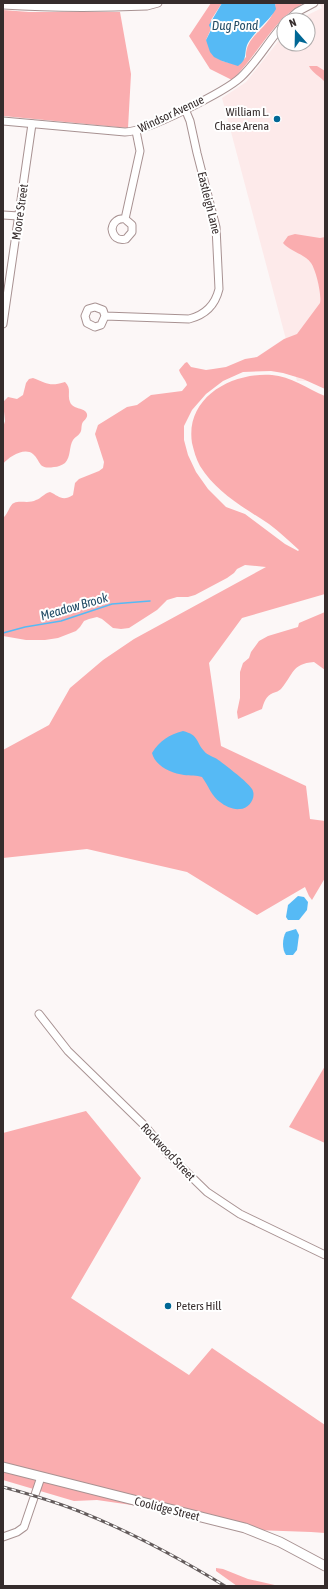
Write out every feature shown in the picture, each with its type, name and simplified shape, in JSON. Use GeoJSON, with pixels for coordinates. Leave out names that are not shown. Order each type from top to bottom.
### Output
{"type":"FeatureCollection","features":[{"type":"Feature","properties":{"kind":"main road","name":"Coolidge Street"},"geometry":{"type":"LineString","coordinates":[[3,1467],[245,1528],[280,1542],[325,1566]]}},
{"type":"Feature","properties":{"kind":"street"},"geometry":{"type":"LineString","coordinates":[[3,4],[50,8],[75,8],[147,6],[158,3]]}},
{"type":"Feature","properties":{"kind":"street"},"geometry":{"type":"LineString","coordinates":[[297,12],[314,3]]}},
{"type":"Feature","properties":{"kind":"street","name":"Windsor Avenue"},"geometry":{"type":"LineString","coordinates":[[3,121],[125,132],[136,131],[223,90],[241,77],[276,34]]}},
{"type":"Feature","properties":{"kind":"street","name":"Eastleigh Lane"},"geometry":{"type":"LineString","coordinates":[[105,316],[189,319],[206,312],[217,298],[219,283],[216,227],[198,159],[190,121],[185,109]]}},
{"type":"Feature","properties":{"kind":"street","name":"Moore Street"},"geometry":{"type":"LineString","coordinates":[[3,324],[32,124]]}},
{"type":"Feature","properties":{"kind":"street"},"geometry":{"type":"LineString","coordinates":[[125,219],[140,150],[136,131]]}},
{"type":"Feature","properties":{"kind":"street"},"geometry":{"type":"LineString","coordinates":[[3,215],[19,216]]}},
{"type":"Feature","properties":{"kind":"street","name":"Rockwood Street"},"geometry":{"type":"LineString","coordinates":[[39,1014],[68,1051],[145,1126],[168,1154],[207,1192],[240,1214],[325,1255]]}},
{"type":"Feature","properties":{"kind":"street"},"geometry":{"type":"LineString","coordinates":[[3,1537],[17,1532],[24,1527],[41,1477]]}},
{"type":"Feature","properties":{"kind":"shaded area"},"geometry":{"type":"Polygon","coordinates":[[[211,3],[222,3],[211,20],[211,29],[206,40],[222,61],[238,65],[246,57],[247,50],[252,39],[269,20],[276,3],[304,3],[290,12],[276,12],[276,26],[232,80],[210,69],[189,36],[211,3]]]}},
{"type":"Feature","properties":{"kind":"shaded area"},"geometry":{"type":"Polygon","coordinates":[[[319,3],[325,3],[325,381],[297,381],[222,98],[246,82],[276,44],[276,52],[316,52],[316,12],[314,12],[322,8],[319,3]]]}},
{"type":"Feature","properties":{"kind":"shaded area"},"geometry":{"type":"Polygon","coordinates":[[[3,10],[29,12],[120,12],[131,74],[128,128],[3,116],[3,10]]]}},
{"type":"Feature","properties":{"kind":"shaded area"},"geometry":{"type":"Polygon","coordinates":[[[309,66],[317,66],[325,71],[325,82],[312,71],[309,66]]]}},
{"type":"Feature","properties":{"kind":"shaded area"},"geometry":{"type":"Polygon","coordinates":[[[295,234],[320,238],[325,237],[325,389],[303,379],[283,373],[271,371],[243,372],[223,381],[206,394],[192,410],[184,426],[184,440],[188,455],[196,472],[208,489],[226,507],[245,514],[285,544],[298,551],[299,550],[277,530],[231,499],[207,476],[197,461],[195,455],[192,443],[192,427],[196,413],[203,401],[214,391],[227,383],[241,378],[257,375],[279,376],[292,380],[325,396],[325,594],[242,618],[209,663],[221,746],[306,786],[310,819],[325,821],[325,878],[312,900],[305,887],[257,915],[187,872],[87,849],[3,858],[3,750],[49,725],[70,688],[103,660],[134,639],[266,567],[245,565],[237,569],[227,578],[195,595],[167,600],[157,610],[129,628],[113,628],[97,617],[84,621],[76,631],[58,638],[26,640],[3,636],[3,518],[11,505],[16,502],[33,501],[50,492],[63,498],[73,495],[75,483],[79,479],[103,468],[104,462],[95,434],[98,425],[127,407],[137,405],[151,395],[182,391],[187,385],[179,370],[185,363],[187,362],[191,367],[206,370],[226,367],[245,359],[257,357],[284,339],[297,334],[320,303],[320,299],[317,277],[313,266],[305,257],[290,249],[283,243],[288,236],[295,234]]]}},
{"type":"Feature","properties":{"kind":"shaded area"},"geometry":{"type":"Polygon","coordinates":[[[33,378],[52,384],[65,382],[69,389],[69,399],[72,405],[84,410],[87,414],[87,417],[82,424],[81,432],[72,442],[67,461],[58,466],[49,468],[42,466],[36,457],[29,452],[21,452],[9,458],[3,464],[3,428],[5,421],[3,402],[8,397],[17,399],[23,395],[26,383],[29,379],[33,378]]]}},
{"type":"Feature","properties":{"kind":"shaded area"},"geometry":{"type":"Polygon","coordinates":[[[325,612],[325,670],[314,662],[297,667],[281,689],[271,694],[267,698],[262,709],[238,719],[237,712],[240,698],[240,672],[243,663],[249,658],[251,652],[259,641],[268,636],[298,627],[299,623],[325,612]]]}},
{"type":"Feature","properties":{"kind":"shaded area"},"geometry":{"type":"Polygon","coordinates":[[[325,1066],[325,1143],[289,1127],[325,1066]]]}},
{"type":"Feature","properties":{"kind":"shaded area"},"geometry":{"type":"Polygon","coordinates":[[[86,1111],[141,1178],[71,1298],[189,1375],[212,1348],[325,1425],[325,1533],[255,1530],[180,1512],[97,1500],[74,1501],[3,1480],[3,1133],[86,1111]]]}},
{"type":"Feature","properties":{"kind":"shaded area"},"geometry":{"type":"Polygon","coordinates":[[[216,1568],[223,1569],[248,1579],[279,1586],[237,1586],[216,1571],[216,1568]]]}},
{"type":"Feature","properties":{"kind":"water","name":"Dug Pond"},"geometry":{"type":"Polygon","coordinates":[[[222,3],[276,3],[276,9],[248,43],[245,58],[238,66],[214,57],[210,52],[206,40],[211,30],[209,25],[222,3]]]}},
{"type":"Feature","properties":{"kind":"water"},"geometry":{"type":"Polygon","coordinates":[[[183,731],[195,737],[205,752],[225,765],[250,786],[254,796],[249,805],[240,809],[227,806],[215,797],[202,777],[174,773],[156,762],[152,753],[158,745],[169,736],[183,731]]]}},
{"type":"Feature","properties":{"kind":"water"},"geometry":{"type":"Polygon","coordinates":[[[298,896],[304,897],[308,902],[307,910],[299,920],[288,920],[286,917],[288,905],[298,896]]]}},
{"type":"Feature","properties":{"kind":"water"},"geometry":{"type":"Polygon","coordinates":[[[296,929],[299,935],[297,950],[293,955],[286,955],[283,947],[283,941],[286,932],[296,929]]]}},
{"type":"Feature","properties":{"kind":"waterway","name":"Meadow Brook"},"geometry":{"type":"LineString","coordinates":[[3,633],[25,627],[61,621],[112,604],[150,601]]}},
{"type":"Feature","properties":{"kind":"railway"},"geometry":{"type":"LineString","coordinates":[[3,1487],[72,1508],[118,1528],[190,1565],[225,1586]]}},
{"type":"Feature","properties":{"kind":"place","name":"William L. Chase Arena"},"geometry":{"type":"Point","coordinates":[277,119]}},
{"type":"Feature","properties":{"kind":"place","name":"Peters Hill"},"geometry":{"type":"Point","coordinates":[168,1306]}}]}
